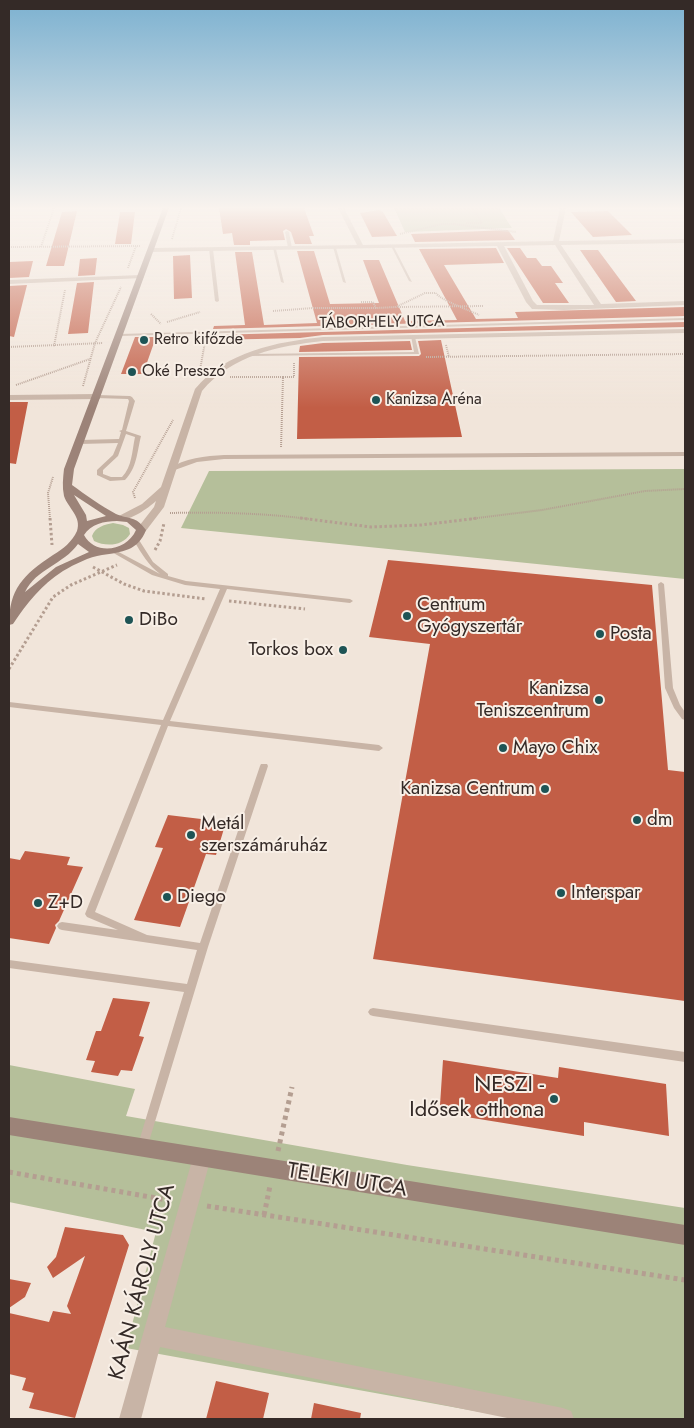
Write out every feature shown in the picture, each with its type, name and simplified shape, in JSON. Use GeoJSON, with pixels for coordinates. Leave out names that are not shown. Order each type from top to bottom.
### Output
{"type":"FeatureCollection","features":[{"type":"Feature","properties":{"kind":"main road"},"geometry":{"type":"LineString","coordinates":[[108,551],[85,546],[80,542],[84,519],[70,499],[68,488],[69,469],[141,277]]}},
{"type":"Feature","properties":{"kind":"main road"},"geometry":{"type":"LineString","coordinates":[[14,610],[56,571],[84,556],[122,549],[139,535],[132,521],[118,518],[68,488]]}},
{"type":"Feature","properties":{"kind":"main road"},"geometry":{"type":"LineString","coordinates":[[9,622],[14,610],[15,600],[25,584],[47,564],[70,548],[81,533],[93,522],[118,518]]}},
{"type":"Feature","properties":{"kind":"main road","name":"TELEKI UTCA"},"geometry":{"type":"LineString","coordinates":[[9,1126],[685,1236]]}},
{"type":"Feature","properties":{"kind":"street"},"geometry":{"type":"LineString","coordinates":[[516,275],[533,306],[544,309],[685,303]]}},
{"type":"Feature","properties":{"kind":"street"},"geometry":{"type":"LineString","coordinates":[[578,275],[599,306]]}},
{"type":"Feature","properties":{"kind":"street"},"geometry":{"type":"LineString","coordinates":[[9,282],[141,277]]}},
{"type":"Feature","properties":{"kind":"street","name":"TÁBORHELY UTCA"},"geometry":{"type":"LineString","coordinates":[[139,535],[156,512],[198,391],[212,374],[232,362],[250,355],[280,345],[308,340],[685,331]]}},
{"type":"Feature","properties":{"kind":"street"},"geometry":{"type":"LineString","coordinates":[[9,398],[97,397]]}},
{"type":"Feature","properties":{"kind":"street","name":"TÁBORHELY UTCA"},"geometry":{"type":"LineString","coordinates":[[118,518],[145,506],[164,489]]}},
{"type":"Feature","properties":{"kind":"street","name":"KAÁN KÁROLY UTCA"},"geometry":{"type":"LineString","coordinates":[[130,1419],[202,1157]]}},
{"type":"Feature","properties":{"kind":"street"},"geometry":{"type":"LineString","coordinates":[[152,1334],[563,1419]]}},
{"type":"Feature","properties":{"kind":"lane"},"geometry":{"type":"LineString","coordinates":[[213,275],[216,301]]}},
{"type":"Feature","properties":{"kind":"lane"},"geometry":{"type":"LineString","coordinates":[[281,275],[283,282]]}},
{"type":"Feature","properties":{"kind":"lane"},"geometry":{"type":"LineString","coordinates":[[343,275],[345,282]]}},
{"type":"Feature","properties":{"kind":"lane"},"geometry":{"type":"LineString","coordinates":[[407,275],[411,281]]}},
{"type":"Feature","properties":{"kind":"lane"},"geometry":{"type":"LineString","coordinates":[[120,335],[685,319]]}},
{"type":"Feature","properties":{"kind":"lane"},"geometry":{"type":"LineString","coordinates":[[250,355],[417,353],[413,337]]}},
{"type":"Feature","properties":{"kind":"lane"},"geometry":{"type":"LineString","coordinates":[[97,397],[130,398],[132,401],[122,431],[121,441],[115,456],[100,470],[100,475],[104,477],[123,479],[130,473],[133,466],[138,436],[122,431]]}},
{"type":"Feature","properties":{"kind":"lane"},"geometry":{"type":"LineString","coordinates":[[80,442],[121,441]]}},
{"type":"Feature","properties":{"kind":"lane"},"geometry":{"type":"LineString","coordinates":[[172,470],[184,463],[199,459],[685,454]]}},
{"type":"Feature","properties":{"kind":"lane"},"geometry":{"type":"LineString","coordinates":[[139,535],[145,557],[155,567],[176,581]]}},
{"type":"Feature","properties":{"kind":"lane"},"geometry":{"type":"LineString","coordinates":[[108,551],[154,574],[176,581],[350,601]]}},
{"type":"Feature","properties":{"kind":"lane"},"geometry":{"type":"LineString","coordinates":[[661,584],[669,688],[677,706],[685,717]]}},
{"type":"Feature","properties":{"kind":"lane"},"geometry":{"type":"LineString","coordinates":[[147,939],[90,914],[166,722],[224,588]]}},
{"type":"Feature","properties":{"kind":"lane"},"geometry":{"type":"LineString","coordinates":[[9,705],[378,748]]}},
{"type":"Feature","properties":{"kind":"lane"},"geometry":{"type":"LineString","coordinates":[[141,1148],[204,947],[264,766]]}},
{"type":"Feature","properties":{"kind":"lane"},"geometry":{"type":"LineString","coordinates":[[62,926],[204,947]]}},
{"type":"Feature","properties":{"kind":"lane"},"geometry":{"type":"LineString","coordinates":[[9,964],[191,988]]}},
{"type":"Feature","properties":{"kind":"lane"},"geometry":{"type":"LineString","coordinates":[[373,1012],[685,1057]]}},
{"type":"Feature","properties":{"kind":"path"},"geometry":{"type":"LineString","coordinates":[[81,391],[95,343],[125,275]]}},
{"type":"Feature","properties":{"kind":"path"},"geometry":{"type":"LineString","coordinates":[[54,346],[67,282]]}},
{"type":"Feature","properties":{"kind":"path"},"geometry":{"type":"LineString","coordinates":[[396,307],[425,293],[436,293],[438,298],[462,306],[484,317],[486,325]]}},
{"type":"Feature","properties":{"kind":"path"},"geometry":{"type":"LineString","coordinates":[[361,302],[373,302],[376,308]]}},
{"type":"Feature","properties":{"kind":"path"},"geometry":{"type":"LineString","coordinates":[[273,310],[484,306]]}},
{"type":"Feature","properties":{"kind":"path"},"geometry":{"type":"LineString","coordinates":[[151,314],[161,324],[200,312]]}},
{"type":"Feature","properties":{"kind":"path"},"geometry":{"type":"LineString","coordinates":[[207,332],[200,373],[229,378],[294,377],[294,359]]}},
{"type":"Feature","properties":{"kind":"path"},"geometry":{"type":"LineString","coordinates":[[9,347],[117,343]]}},
{"type":"Feature","properties":{"kind":"path"},"geometry":{"type":"LineString","coordinates":[[420,357],[685,354]]}},
{"type":"Feature","properties":{"kind":"path"},"geometry":{"type":"LineString","coordinates":[[9,387],[91,359]]}},
{"type":"Feature","properties":{"kind":"path"},"geometry":{"type":"LineString","coordinates":[[280,457],[283,377]]}},
{"type":"Feature","properties":{"kind":"path"},"geometry":{"type":"LineString","coordinates":[[145,506],[138,501],[134,492],[176,415]]}},
{"type":"Feature","properties":{"kind":"path"},"geometry":{"type":"LineString","coordinates":[[166,513],[216,512],[278,515],[371,526],[421,525],[542,510],[645,492],[685,488]]}},
{"type":"Feature","properties":{"kind":"path"},"geometry":{"type":"LineString","coordinates":[[145,557],[152,554],[156,547],[164,522]]}},
{"type":"Feature","properties":{"kind":"path"},"geometry":{"type":"LineString","coordinates":[[9,669],[53,597],[71,585],[130,561]]}},
{"type":"Feature","properties":{"kind":"path"},"geometry":{"type":"LineString","coordinates":[[9,1172],[189,1203],[685,1280]]}},
{"type":"Feature","properties":{"kind":"green space"},"geometry":{"type":"Polygon","coordinates":[[[685,469],[685,579],[181,528],[209,471],[685,469]]]}},
{"type":"Feature","properties":{"kind":"green space"},"geometry":{"type":"Polygon","coordinates":[[[113,523],[129,528],[130,534],[127,538],[119,543],[109,545],[94,541],[92,536],[95,530],[113,523]]]}},
{"type":"Feature","properties":{"kind":"green space"},"geometry":{"type":"Polygon","coordinates":[[[9,1065],[135,1089],[126,1116],[407,1165],[685,1208],[685,1419],[519,1419],[126,1348],[156,1232],[9,1202],[9,1065]]]}},
{"type":"Feature","properties":{"kind":"building"},"geometry":{"type":"Polygon","coordinates":[[[9,275],[30,275],[29,277],[9,278],[9,275]]]}},
{"type":"Feature","properties":{"kind":"building"},"geometry":{"type":"Polygon","coordinates":[[[173,275],[191,275],[192,298],[174,299],[173,275]]]}},
{"type":"Feature","properties":{"kind":"building"},"geometry":{"type":"Polygon","coordinates":[[[238,275],[256,275],[264,325],[317,323],[304,275],[321,275],[330,304],[379,303],[368,275],[385,275],[405,321],[457,320],[433,275],[450,275],[476,319],[518,318],[515,312],[685,307],[685,316],[213,329],[214,326],[245,325],[238,275]]]}},
{"type":"Feature","properties":{"kind":"building"},"geometry":{"type":"Polygon","coordinates":[[[524,275],[557,275],[563,283],[555,283],[569,303],[543,303],[524,275]]]}},
{"type":"Feature","properties":{"kind":"building"},"geometry":{"type":"Polygon","coordinates":[[[597,275],[616,275],[636,301],[616,302],[597,275]]]}},
{"type":"Feature","properties":{"kind":"building"},"geometry":{"type":"Polygon","coordinates":[[[94,282],[88,333],[68,334],[77,283],[94,282]]]}},
{"type":"Feature","properties":{"kind":"building"},"geometry":{"type":"Polygon","coordinates":[[[27,285],[14,337],[9,336],[9,286],[27,285]]]}},
{"type":"Feature","properties":{"kind":"building"},"geometry":{"type":"Polygon","coordinates":[[[685,322],[685,327],[323,335],[300,338],[213,340],[213,335],[685,322]]]}},
{"type":"Feature","properties":{"kind":"building"},"geometry":{"type":"Polygon","coordinates":[[[135,337],[156,337],[143,374],[121,374],[135,337]]]}},
{"type":"Feature","properties":{"kind":"building","name":"Kanizsa Aréna"},"geometry":{"type":"Polygon","coordinates":[[[441,340],[462,437],[297,439],[299,357],[419,356],[421,354],[418,341],[441,340]]]}},
{"type":"Feature","properties":{"kind":"building"},"geometry":{"type":"Polygon","coordinates":[[[410,341],[412,350],[299,352],[300,346],[323,343],[410,341]]]}},
{"type":"Feature","properties":{"kind":"building"},"geometry":{"type":"Polygon","coordinates":[[[9,402],[28,402],[16,464],[9,463],[9,402]]]}},
{"type":"Feature","properties":{"kind":"building","name":"Kanizsa Centrum"},"geometry":{"type":"Polygon","coordinates":[[[388,560],[652,585],[668,770],[685,772],[685,1001],[373,959],[430,644],[369,637],[388,560]]]}},
{"type":"Feature","properties":{"kind":"building"},"geometry":{"type":"Polygon","coordinates":[[[168,815],[226,822],[216,855],[206,854],[180,927],[134,920],[163,848],[155,847],[168,815]]]}},
{"type":"Feature","properties":{"kind":"building","name":"Z+D"},"geometry":{"type":"Polygon","coordinates":[[[25,851],[70,857],[67,865],[83,867],[59,921],[55,925],[56,928],[49,944],[9,938],[9,858],[20,860],[25,851]]]}},
{"type":"Feature","properties":{"kind":"building"},"geometry":{"type":"Polygon","coordinates":[[[113,998],[150,1002],[139,1036],[144,1037],[132,1071],[121,1070],[118,1076],[91,1072],[95,1061],[86,1060],[96,1031],[101,1031],[113,998]]]}},
{"type":"Feature","properties":{"kind":"building","name":"NESZI - Idősek otthona"},"geometry":{"type":"Polygon","coordinates":[[[443,1060],[558,1078],[559,1067],[666,1084],[669,1136],[584,1122],[584,1136],[448,1114],[449,1106],[440,1105],[443,1060]]]}},
{"type":"Feature","properties":{"kind":"building"},"geometry":{"type":"Polygon","coordinates":[[[65,1227],[123,1235],[129,1245],[75,1418],[29,1408],[34,1393],[22,1390],[26,1378],[9,1374],[9,1313],[49,1322],[53,1311],[71,1314],[67,1306],[85,1256],[53,1278],[47,1267],[56,1257],[65,1227]]]}},
{"type":"Feature","properties":{"kind":"building"},"geometry":{"type":"Polygon","coordinates":[[[9,1279],[31,1283],[25,1297],[9,1308],[9,1279]]]}},
{"type":"Feature","properties":{"kind":"building"},"geometry":{"type":"Polygon","coordinates":[[[216,1381],[269,1393],[263,1419],[206,1419],[216,1381]]]}},
{"type":"Feature","properties":{"kind":"building"},"geometry":{"type":"Polygon","coordinates":[[[314,1403],[361,1413],[360,1419],[311,1419],[314,1403]]]}},
{"type":"Feature","properties":{"kind":"place","name":"Retro kifőzde"},"geometry":{"type":"Point","coordinates":[144,340]}},
{"type":"Feature","properties":{"kind":"place","name":"Oké Presszó"},"geometry":{"type":"Point","coordinates":[132,372]}},
{"type":"Feature","properties":{"kind":"place","name":"Kanizsa Aréna"},"geometry":{"type":"Point","coordinates":[376,400]}},
{"type":"Feature","properties":{"kind":"place","name":"Centrum Gyógyszertár"},"geometry":{"type":"Point","coordinates":[407,616]}},
{"type":"Feature","properties":{"kind":"place","name":"DiBo"},"geometry":{"type":"Point","coordinates":[129,620]}},
{"type":"Feature","properties":{"kind":"place","name":"Posta"},"geometry":{"type":"Point","coordinates":[600,634]}},
{"type":"Feature","properties":{"kind":"place","name":"Torkos box"},"geometry":{"type":"Point","coordinates":[343,650]}},
{"type":"Feature","properties":{"kind":"place","name":"Kanizsa Teniszcentrum"},"geometry":{"type":"Point","coordinates":[599,700]}},
{"type":"Feature","properties":{"kind":"place","name":"Mayo Chix"},"geometry":{"type":"Point","coordinates":[503,748]}},
{"type":"Feature","properties":{"kind":"place","name":"Kanizsa Centrum"},"geometry":{"type":"Point","coordinates":[545,789]}},
{"type":"Feature","properties":{"kind":"place","name":"dm"},"geometry":{"type":"Point","coordinates":[637,820]}},
{"type":"Feature","properties":{"kind":"place","name":"Metál szerszámáruház"},"geometry":{"type":"Point","coordinates":[191,835]}},
{"type":"Feature","properties":{"kind":"place","name":"Interspar"},"geometry":{"type":"Point","coordinates":[561,893]}},
{"type":"Feature","properties":{"kind":"place","name":"Diego"},"geometry":{"type":"Point","coordinates":[167,897]}},
{"type":"Feature","properties":{"kind":"place","name":"Z+D"},"geometry":{"type":"Point","coordinates":[38,903]}},
{"type":"Feature","properties":{"kind":"place","name":"NESZI - Idősek otthona"},"geometry":{"type":"Point","coordinates":[554,1099]}}]}
